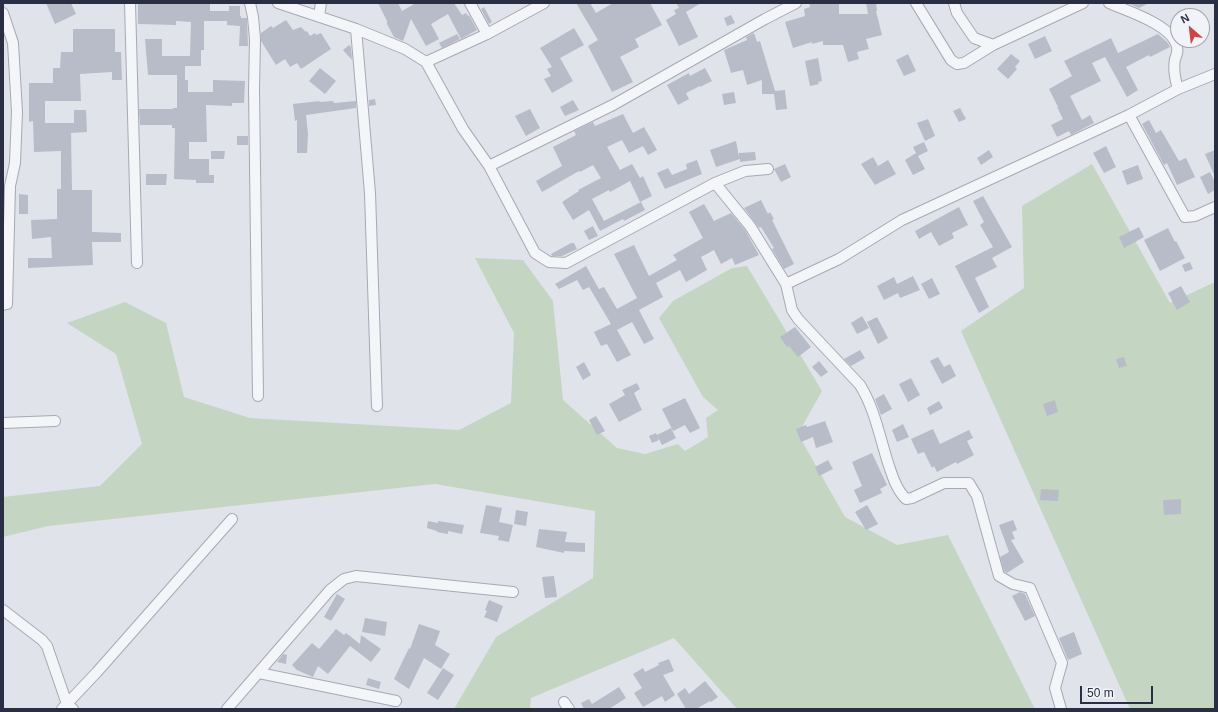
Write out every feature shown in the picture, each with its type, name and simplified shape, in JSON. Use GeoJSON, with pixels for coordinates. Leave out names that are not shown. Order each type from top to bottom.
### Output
{"type":"FeatureCollection","features":[{"type":"Feature","properties":{"kind":"street"},"geometry":{"type":"LineString","coordinates":[[130,3],[137,264]]}},
{"type":"Feature","properties":{"kind":"street"},"geometry":{"type":"LineString","coordinates":[[250,3],[255,39],[254,90],[258,396]]}},
{"type":"Feature","properties":{"kind":"street"},"geometry":{"type":"LineString","coordinates":[[278,3],[356,29],[405,50],[426,62],[464,129],[489,166],[535,254],[551,262],[566,263],[715,183],[745,171],[768,169]]}},
{"type":"Feature","properties":{"kind":"street"},"geometry":{"type":"LineString","coordinates":[[319,16],[321,3]]}},
{"type":"Feature","properties":{"kind":"street"},"geometry":{"type":"LineString","coordinates":[[470,3],[487,34]]}},
{"type":"Feature","properties":{"kind":"street"},"geometry":{"type":"LineString","coordinates":[[426,62],[487,34],[544,3]]}},
{"type":"Feature","properties":{"kind":"street"},"geometry":{"type":"LineString","coordinates":[[489,166],[613,105],[796,3]]}},
{"type":"Feature","properties":{"kind":"street"},"geometry":{"type":"LineString","coordinates":[[916,3],[950,60],[956,64],[964,63],[992,45],[1083,3]]}},
{"type":"Feature","properties":{"kind":"street"},"geometry":{"type":"LineString","coordinates":[[954,3],[957,13],[974,38],[992,45]]}},
{"type":"Feature","properties":{"kind":"street"},"geometry":{"type":"LineString","coordinates":[[1110,3],[1157,24],[1164,29],[1176,43],[1178,53],[1175,59],[1175,76],[1178,89]]}},
{"type":"Feature","properties":{"kind":"street"},"geometry":{"type":"LineString","coordinates":[[3,13],[13,43],[17,112],[15,163],[6,186],[7,304],[3,304]]}},
{"type":"Feature","properties":{"kind":"street"},"geometry":{"type":"LineString","coordinates":[[356,29],[370,193],[377,406]]}},
{"type":"Feature","properties":{"kind":"street"},"geometry":{"type":"LineString","coordinates":[[786,284],[839,259],[902,220],[1130,115],[1178,89],[1215,74]]}},
{"type":"Feature","properties":{"kind":"street"},"geometry":{"type":"LineString","coordinates":[[1130,115],[1185,217],[1195,216],[1215,207]]}},
{"type":"Feature","properties":{"kind":"street"},"geometry":{"type":"LineString","coordinates":[[715,183],[750,226],[786,284],[792,310],[798,319],[860,385],[866,394],[893,476],[900,492],[906,499],[912,498],[944,483],[969,483],[974,489],[999,576],[1013,584],[1030,588],[1062,662],[1055,688],[1061,709]]}},
{"type":"Feature","properties":{"kind":"street"},"geometry":{"type":"LineString","coordinates":[[3,423],[55,421]]}},
{"type":"Feature","properties":{"kind":"street"},"geometry":{"type":"LineString","coordinates":[[67,707],[232,519]]}},
{"type":"Feature","properties":{"kind":"street"},"geometry":{"type":"LineString","coordinates":[[227,709],[330,590],[344,579],[356,576],[513,592]]}},
{"type":"Feature","properties":{"kind":"street"},"geometry":{"type":"LineString","coordinates":[[3,610],[42,640],[47,646],[67,707]]}},
{"type":"Feature","properties":{"kind":"street"},"geometry":{"type":"LineString","coordinates":[[259,673],[396,701]]}},
{"type":"Feature","properties":{"kind":"green space"},"geometry":{"type":"Polygon","coordinates":[[[1092,164],[1170,303],[1215,282],[1215,709],[1130,709],[961,331],[1024,288],[1022,206],[1092,164]]]}},
{"type":"Feature","properties":{"kind":"green space"},"geometry":{"type":"Polygon","coordinates":[[[475,258],[523,260],[553,301],[563,400],[617,448],[645,454],[678,444],[685,451],[708,437],[706,418],[718,410],[703,397],[659,318],[673,301],[732,268],[747,266],[822,391],[798,434],[845,517],[897,545],[948,535],[1035,709],[737,709],[674,638],[531,698],[530,709],[454,709],[496,637],[593,578],[595,511],[435,484],[48,526],[3,537],[3,497],[100,486],[142,444],[116,354],[67,323],[125,302],[166,323],[184,397],[250,418],[459,430],[511,403],[514,333],[475,258]]]}},
{"type":"Feature","properties":{"kind":"building"},"geometry":{"type":"Polygon","coordinates":[[[46,3],[71,3],[76,14],[55,24],[46,3]]]}},
{"type":"Feature","properties":{"kind":"building"},"geometry":{"type":"Polygon","coordinates":[[[210,3],[210,11],[229,11],[229,6],[240,6],[241,18],[247,18],[248,46],[239,46],[240,26],[227,25],[227,21],[204,21],[204,50],[201,50],[201,66],[185,66],[185,80],[188,80],[188,92],[213,92],[213,80],[245,81],[244,103],[232,103],[232,106],[206,105],[207,142],[189,142],[189,159],[209,159],[209,175],[214,175],[214,183],[196,183],[196,180],[174,179],[175,128],[172,128],[172,125],[140,125],[139,109],[177,108],[177,75],[148,75],[145,39],[162,39],[162,56],[190,56],[191,22],[176,21],[176,25],[138,24],[138,4],[210,3]]]}},
{"type":"Feature","properties":{"kind":"building"},"geometry":{"type":"Polygon","coordinates":[[[378,3],[398,3],[402,11],[416,3],[454,3],[462,15],[466,13],[468,16],[469,15],[477,30],[461,39],[448,14],[431,24],[439,39],[426,46],[411,19],[403,41],[394,37],[378,3]]]}},
{"type":"Feature","properties":{"kind":"building"},"geometry":{"type":"Polygon","coordinates":[[[576,3],[590,3],[596,13],[613,3],[650,3],[662,25],[635,39],[639,47],[620,57],[633,82],[612,92],[588,46],[598,40],[576,3]]]}},
{"type":"Feature","properties":{"kind":"building"},"geometry":{"type":"Polygon","coordinates":[[[676,3],[701,3],[686,12],[698,37],[679,46],[666,20],[676,14],[674,10],[679,8],[676,3]]]}},
{"type":"Feature","properties":{"kind":"building"},"geometry":{"type":"Polygon","coordinates":[[[809,3],[839,3],[839,14],[868,14],[866,3],[876,3],[876,11],[882,35],[866,39],[869,49],[857,52],[859,59],[848,62],[843,45],[823,45],[823,41],[812,44],[812,42],[793,48],[785,22],[805,16],[804,9],[810,7],[809,3]]]}},
{"type":"Feature","properties":{"kind":"building"},"geometry":{"type":"Polygon","coordinates":[[[1128,3],[1149,3],[1139,8],[1128,3]]]}},
{"type":"Feature","properties":{"kind":"building"},"geometry":{"type":"Polygon","coordinates":[[[484,7],[492,22],[489,24],[481,9],[484,7]]]}},
{"type":"Feature","properties":{"kind":"building"},"geometry":{"type":"Polygon","coordinates":[[[731,15],[735,23],[727,26],[724,18],[731,15]]]}},
{"type":"Feature","properties":{"kind":"building"},"geometry":{"type":"Polygon","coordinates":[[[286,20],[293,30],[301,27],[306,32],[307,31],[310,36],[315,33],[316,35],[321,33],[331,49],[301,69],[297,63],[290,67],[285,59],[276,65],[261,41],[261,33],[271,26],[273,28],[286,20]]]}},
{"type":"Feature","properties":{"kind":"building"},"geometry":{"type":"Polygon","coordinates":[[[574,28],[584,45],[560,58],[573,81],[552,93],[544,79],[551,76],[547,69],[552,67],[540,48],[574,28]]]}},
{"type":"Feature","properties":{"kind":"building"},"geometry":{"type":"Polygon","coordinates":[[[73,29],[115,29],[115,52],[121,52],[122,80],[112,80],[112,72],[80,74],[81,101],[45,101],[45,123],[74,123],[74,110],[86,110],[87,132],[71,133],[72,190],[92,190],[92,232],[121,233],[121,242],[92,242],[93,265],[28,268],[28,258],[52,258],[51,237],[32,239],[31,220],[57,219],[57,189],[61,189],[61,151],[34,152],[33,121],[29,122],[29,83],[53,83],[53,68],[60,68],[61,52],[73,52],[73,29]]]}},
{"type":"Feature","properties":{"kind":"building"},"geometry":{"type":"Polygon","coordinates":[[[754,33],[757,42],[760,41],[775,91],[785,90],[787,109],[776,110],[774,94],[762,94],[762,80],[747,85],[743,70],[731,73],[724,50],[747,40],[746,37],[754,33]]]}},
{"type":"Feature","properties":{"kind":"building"},"geometry":{"type":"Polygon","coordinates":[[[457,34],[460,39],[442,48],[439,43],[457,34]]]}},
{"type":"Feature","properties":{"kind":"building"},"geometry":{"type":"Polygon","coordinates":[[[1158,34],[1168,43],[1170,47],[1150,57],[1149,55],[1126,67],[1138,90],[1127,97],[1105,57],[1092,63],[1101,81],[1070,96],[1082,120],[1090,115],[1094,123],[1071,135],[1069,131],[1057,137],[1051,125],[1063,119],[1049,89],[1072,76],[1064,61],[1111,38],[1118,53],[1158,34]]]}},
{"type":"Feature","properties":{"kind":"building"},"geometry":{"type":"Polygon","coordinates":[[[1045,36],[1052,51],[1035,59],[1028,44],[1045,36]]]}},
{"type":"Feature","properties":{"kind":"building"},"geometry":{"type":"Polygon","coordinates":[[[349,45],[351,47],[352,60],[343,50],[349,45]]]}},
{"type":"Feature","properties":{"kind":"building"},"geometry":{"type":"Polygon","coordinates":[[[908,54],[916,71],[904,76],[896,60],[908,54]]]}},
{"type":"Feature","properties":{"kind":"building"},"geometry":{"type":"Polygon","coordinates":[[[1011,54],[1020,61],[1015,67],[1017,69],[1008,79],[997,69],[1011,54]]]}},
{"type":"Feature","properties":{"kind":"building"},"geometry":{"type":"Polygon","coordinates":[[[818,58],[822,81],[818,82],[819,84],[810,86],[805,61],[818,58]]]}},
{"type":"Feature","properties":{"kind":"building"},"geometry":{"type":"Polygon","coordinates":[[[320,68],[336,81],[325,94],[309,81],[320,68]]]}},
{"type":"Feature","properties":{"kind":"building"},"geometry":{"type":"Polygon","coordinates":[[[705,68],[712,81],[686,93],[689,99],[678,105],[667,85],[689,73],[690,76],[705,68]]]}},
{"type":"Feature","properties":{"kind":"building"},"geometry":{"type":"Polygon","coordinates":[[[734,92],[736,103],[724,105],[722,94],[734,92]]]}},
{"type":"Feature","properties":{"kind":"building"},"geometry":{"type":"Polygon","coordinates":[[[375,99],[376,105],[369,106],[369,100],[375,99]]]}},
{"type":"Feature","properties":{"kind":"building"},"geometry":{"type":"Polygon","coordinates":[[[573,100],[579,110],[565,116],[560,107],[573,100]]]}},
{"type":"Feature","properties":{"kind":"building"},"geometry":{"type":"Polygon","coordinates":[[[320,101],[319,102],[333,101],[334,103],[356,101],[356,108],[306,115],[308,134],[307,153],[297,153],[297,120],[295,121],[293,104],[320,101]]]}},
{"type":"Feature","properties":{"kind":"building"},"geometry":{"type":"Polygon","coordinates":[[[960,108],[966,119],[959,122],[953,111],[960,108]]]}},
{"type":"Feature","properties":{"kind":"building"},"geometry":{"type":"Polygon","coordinates":[[[530,109],[540,128],[526,136],[515,116],[530,109]]]}},
{"type":"Feature","properties":{"kind":"building"},"geometry":{"type":"Polygon","coordinates":[[[623,114],[633,133],[644,127],[657,150],[648,155],[643,146],[629,153],[622,140],[607,147],[620,170],[632,164],[640,178],[643,176],[652,196],[640,202],[630,181],[610,192],[609,190],[592,199],[604,221],[641,202],[645,210],[600,231],[589,210],[573,220],[562,202],[579,191],[578,190],[601,178],[593,165],[580,172],[579,171],[542,192],[536,181],[562,166],[553,147],[576,135],[574,131],[593,122],[595,126],[623,114]]]}},
{"type":"Feature","properties":{"kind":"building"},"geometry":{"type":"Polygon","coordinates":[[[928,119],[935,136],[925,141],[917,123],[928,119]]]}},
{"type":"Feature","properties":{"kind":"building"},"geometry":{"type":"Polygon","coordinates":[[[1149,120],[1156,133],[1161,130],[1179,161],[1186,158],[1195,177],[1177,185],[1167,163],[1164,165],[1142,124],[1149,120]]]}},
{"type":"Feature","properties":{"kind":"building"},"geometry":{"type":"Polygon","coordinates":[[[237,136],[248,136],[248,145],[237,145],[237,136]]]}},
{"type":"Feature","properties":{"kind":"building"},"geometry":{"type":"Polygon","coordinates":[[[736,141],[739,157],[739,153],[755,152],[756,160],[740,162],[740,159],[716,167],[710,150],[736,141]]]}},
{"type":"Feature","properties":{"kind":"building"},"geometry":{"type":"Polygon","coordinates":[[[924,142],[928,151],[918,156],[925,169],[913,175],[905,160],[916,153],[913,147],[924,142]]]}},
{"type":"Feature","properties":{"kind":"building"},"geometry":{"type":"Polygon","coordinates":[[[1106,146],[1116,167],[1104,173],[1093,153],[1106,146]]]}},
{"type":"Feature","properties":{"kind":"building"},"geometry":{"type":"Polygon","coordinates":[[[989,150],[993,157],[981,165],[977,158],[989,150]]]}},
{"type":"Feature","properties":{"kind":"building"},"geometry":{"type":"Polygon","coordinates":[[[1215,150],[1215,177],[1205,154],[1215,150]]]}},
{"type":"Feature","properties":{"kind":"building"},"geometry":{"type":"Polygon","coordinates":[[[211,151],[225,151],[224,159],[211,159],[211,151]]]}},
{"type":"Feature","properties":{"kind":"building"},"geometry":{"type":"Polygon","coordinates":[[[873,157],[878,166],[888,160],[896,174],[875,185],[861,164],[873,157]]]}},
{"type":"Feature","properties":{"kind":"building"},"geometry":{"type":"Polygon","coordinates":[[[697,160],[702,174],[665,189],[657,173],[668,168],[672,175],[687,169],[686,164],[697,160]]]}},
{"type":"Feature","properties":{"kind":"building"},"geometry":{"type":"Polygon","coordinates":[[[785,164],[791,177],[781,182],[774,169],[785,164]]]}},
{"type":"Feature","properties":{"kind":"building"},"geometry":{"type":"Polygon","coordinates":[[[1138,165],[1143,179],[1127,185],[1122,171],[1138,165]]]}},
{"type":"Feature","properties":{"kind":"building"},"geometry":{"type":"Polygon","coordinates":[[[1210,172],[1215,182],[1215,190],[1208,194],[1200,177],[1210,172]]]}},
{"type":"Feature","properties":{"kind":"building"},"geometry":{"type":"Polygon","coordinates":[[[146,174],[167,174],[166,185],[146,185],[146,174]]]}},
{"type":"Feature","properties":{"kind":"building"},"geometry":{"type":"Polygon","coordinates":[[[19,194],[28,195],[28,214],[19,214],[19,194]]]}},
{"type":"Feature","properties":{"kind":"building"},"geometry":{"type":"Polygon","coordinates":[[[983,196],[1012,247],[992,258],[997,267],[975,278],[989,307],[979,313],[955,266],[993,247],[980,225],[984,222],[973,201],[983,196]]]}},
{"type":"Feature","properties":{"kind":"building"},"geometry":{"type":"Polygon","coordinates":[[[761,200],[768,214],[770,212],[774,219],[772,220],[794,264],[784,269],[772,249],[774,248],[761,227],[759,228],[744,208],[761,200]]]}},
{"type":"Feature","properties":{"kind":"building"},"geometry":{"type":"Polygon","coordinates":[[[704,204],[714,221],[731,213],[745,230],[759,255],[735,265],[732,258],[721,264],[714,250],[701,257],[707,270],[686,282],[680,270],[656,283],[663,297],[639,310],[654,339],[644,344],[632,322],[617,330],[631,355],[617,362],[607,344],[601,346],[594,332],[611,324],[589,287],[583,290],[577,280],[559,289],[555,284],[586,266],[599,289],[604,287],[617,309],[637,298],[614,254],[634,245],[649,276],[677,260],[673,255],[703,238],[689,212],[704,204]]]}},
{"type":"Feature","properties":{"kind":"building"},"geometry":{"type":"Polygon","coordinates":[[[959,207],[968,225],[952,233],[954,238],[939,246],[931,232],[919,239],[915,231],[959,207]]]}},
{"type":"Feature","properties":{"kind":"building"},"geometry":{"type":"Polygon","coordinates":[[[593,226],[598,236],[589,240],[584,231],[593,226]]]}},
{"type":"Feature","properties":{"kind":"building"},"geometry":{"type":"Polygon","coordinates":[[[1139,227],[1144,237],[1124,248],[1119,237],[1139,227]]]}},
{"type":"Feature","properties":{"kind":"building"},"geometry":{"type":"Polygon","coordinates":[[[1168,228],[1185,258],[1160,271],[1144,240],[1168,228]]]}},
{"type":"Feature","properties":{"kind":"building"},"geometry":{"type":"Polygon","coordinates":[[[571,243],[574,243],[577,249],[562,256],[552,256],[551,254],[571,243]]]}},
{"type":"Feature","properties":{"kind":"building"},"geometry":{"type":"Polygon","coordinates":[[[1190,262],[1193,269],[1185,272],[1182,265],[1190,262]]]}},
{"type":"Feature","properties":{"kind":"building"},"geometry":{"type":"Polygon","coordinates":[[[913,276],[920,290],[900,298],[898,293],[884,300],[877,286],[894,277],[897,284],[913,276]]]}},
{"type":"Feature","properties":{"kind":"building"},"geometry":{"type":"Polygon","coordinates":[[[932,278],[940,294],[929,299],[921,284],[932,278]]]}},
{"type":"Feature","properties":{"kind":"building"},"geometry":{"type":"Polygon","coordinates":[[[1181,286],[1190,302],[1177,310],[1168,293],[1181,286]]]}},
{"type":"Feature","properties":{"kind":"building"},"geometry":{"type":"Polygon","coordinates":[[[862,316],[869,328],[857,334],[851,323],[862,316]]]}},
{"type":"Feature","properties":{"kind":"building"},"geometry":{"type":"Polygon","coordinates":[[[877,317],[888,338],[878,344],[867,322],[877,317]]]}},
{"type":"Feature","properties":{"kind":"building"},"geometry":{"type":"Polygon","coordinates":[[[795,327],[811,347],[798,357],[789,346],[787,347],[780,337],[795,327]]]}},
{"type":"Feature","properties":{"kind":"building"},"geometry":{"type":"Polygon","coordinates":[[[860,350],[865,358],[851,366],[844,359],[860,350]]]}},
{"type":"Feature","properties":{"kind":"building"},"geometry":{"type":"Polygon","coordinates":[[[938,357],[944,367],[950,364],[956,376],[942,384],[930,361],[938,357]]]}},
{"type":"Feature","properties":{"kind":"building"},"geometry":{"type":"Polygon","coordinates":[[[1124,357],[1127,366],[1119,368],[1116,359],[1124,357]]]}},
{"type":"Feature","properties":{"kind":"building"},"geometry":{"type":"Polygon","coordinates":[[[819,361],[828,372],[821,377],[812,367],[819,361]]]}},
{"type":"Feature","properties":{"kind":"building"},"geometry":{"type":"Polygon","coordinates":[[[584,362],[591,375],[583,380],[576,367],[584,362]]]}},
{"type":"Feature","properties":{"kind":"building"},"geometry":{"type":"Polygon","coordinates":[[[911,378],[920,395],[908,402],[899,384],[911,378]]]}},
{"type":"Feature","properties":{"kind":"building"},"geometry":{"type":"Polygon","coordinates":[[[637,383],[640,389],[634,393],[642,410],[619,422],[609,404],[625,395],[622,390],[637,383]]]}},
{"type":"Feature","properties":{"kind":"building"},"geometry":{"type":"Polygon","coordinates":[[[884,394],[892,409],[881,415],[875,399],[884,394]]]}},
{"type":"Feature","properties":{"kind":"building"},"geometry":{"type":"Polygon","coordinates":[[[685,398],[700,428],[690,433],[685,425],[673,431],[662,409],[685,398]]]}},
{"type":"Feature","properties":{"kind":"building"},"geometry":{"type":"Polygon","coordinates":[[[1055,400],[1058,412],[1047,416],[1043,404],[1055,400]]]}},
{"type":"Feature","properties":{"kind":"building"},"geometry":{"type":"Polygon","coordinates":[[[939,401],[943,408],[930,415],[927,408],[939,401]]]}},
{"type":"Feature","properties":{"kind":"building"},"geometry":{"type":"Polygon","coordinates":[[[596,416],[605,431],[597,435],[589,420],[596,416]]]}},
{"type":"Feature","properties":{"kind":"building"},"geometry":{"type":"Polygon","coordinates":[[[825,421],[833,442],[816,448],[813,437],[801,442],[796,429],[825,421]]]}},
{"type":"Feature","properties":{"kind":"building"},"geometry":{"type":"Polygon","coordinates":[[[903,424],[909,437],[897,442],[892,430],[903,424]]]}},
{"type":"Feature","properties":{"kind":"building"},"geometry":{"type":"Polygon","coordinates":[[[671,428],[676,438],[662,445],[657,435],[671,428]]]}},
{"type":"Feature","properties":{"kind":"building"},"geometry":{"type":"Polygon","coordinates":[[[933,429],[940,444],[969,430],[973,438],[967,441],[974,455],[937,472],[934,466],[932,468],[924,452],[918,454],[911,439],[933,429]]]}},
{"type":"Feature","properties":{"kind":"building"},"geometry":{"type":"Polygon","coordinates":[[[656,433],[659,440],[652,443],[649,436],[656,433]]]}},
{"type":"Feature","properties":{"kind":"building"},"geometry":{"type":"Polygon","coordinates":[[[872,453],[887,485],[880,489],[882,493],[860,503],[854,490],[862,486],[852,462],[872,453]]]}},
{"type":"Feature","properties":{"kind":"building"},"geometry":{"type":"Polygon","coordinates":[[[828,460],[833,469],[819,476],[815,467],[828,460]]]}},
{"type":"Feature","properties":{"kind":"building"},"geometry":{"type":"Polygon","coordinates":[[[1041,489],[1059,490],[1058,501],[1040,500],[1041,489]]]}},
{"type":"Feature","properties":{"kind":"building"},"geometry":{"type":"Polygon","coordinates":[[[1181,499],[1181,514],[1164,515],[1163,500],[1181,499]]]}},
{"type":"Feature","properties":{"kind":"building"},"geometry":{"type":"Polygon","coordinates":[[[486,505],[502,508],[499,522],[513,525],[509,542],[498,540],[499,536],[480,533],[486,505]]]}},
{"type":"Feature","properties":{"kind":"building"},"geometry":{"type":"Polygon","coordinates":[[[867,505],[878,524],[866,530],[855,512],[867,505]]]}},
{"type":"Feature","properties":{"kind":"building"},"geometry":{"type":"Polygon","coordinates":[[[516,510],[528,512],[526,526],[514,524],[516,510]]]}},
{"type":"Feature","properties":{"kind":"building"},"geometry":{"type":"Polygon","coordinates":[[[1013,520],[1017,530],[1012,532],[1015,539],[1011,540],[1024,562],[1007,573],[1004,571],[1000,557],[1009,552],[999,525],[1013,520]]]}},
{"type":"Feature","properties":{"kind":"building"},"geometry":{"type":"Polygon","coordinates":[[[428,521],[464,525],[462,534],[448,531],[448,534],[437,532],[427,528],[428,521]]]}},
{"type":"Feature","properties":{"kind":"building"},"geometry":{"type":"Polygon","coordinates":[[[539,529],[567,532],[565,542],[585,543],[585,552],[564,551],[564,553],[536,547],[539,529]]]}},
{"type":"Feature","properties":{"kind":"building"},"geometry":{"type":"Polygon","coordinates":[[[554,576],[557,597],[545,598],[542,577],[554,576]]]}},
{"type":"Feature","properties":{"kind":"building"},"geometry":{"type":"Polygon","coordinates":[[[1020,592],[1025,594],[1035,616],[1025,621],[1012,596],[1020,592]]]}},
{"type":"Feature","properties":{"kind":"building"},"geometry":{"type":"Polygon","coordinates":[[[337,594],[345,599],[331,621],[324,617],[337,594]]]}},
{"type":"Feature","properties":{"kind":"building"},"geometry":{"type":"Polygon","coordinates":[[[489,600],[503,606],[497,622],[484,617],[489,600]]]}},
{"type":"Feature","properties":{"kind":"building"},"geometry":{"type":"Polygon","coordinates":[[[365,618],[387,622],[385,636],[362,632],[365,618]]]}},
{"type":"Feature","properties":{"kind":"building"},"geometry":{"type":"Polygon","coordinates":[[[419,624],[440,631],[435,645],[450,654],[441,669],[424,658],[409,689],[394,679],[409,648],[410,649],[419,624]]]}},
{"type":"Feature","properties":{"kind":"building"},"geometry":{"type":"Polygon","coordinates":[[[336,629],[344,635],[346,633],[360,644],[361,635],[381,649],[371,662],[350,646],[328,674],[318,666],[313,677],[297,670],[292,665],[312,643],[319,649],[336,629]]]}},
{"type":"Feature","properties":{"kind":"building"},"geometry":{"type":"Polygon","coordinates":[[[1074,632],[1082,654],[1068,660],[1059,638],[1074,632]]]}},
{"type":"Feature","properties":{"kind":"building"},"geometry":{"type":"Polygon","coordinates":[[[283,654],[287,655],[286,664],[277,662],[283,654]]]}},
{"type":"Feature","properties":{"kind":"building"},"geometry":{"type":"Polygon","coordinates":[[[669,659],[674,671],[663,675],[675,695],[665,702],[662,696],[643,707],[634,693],[642,688],[633,674],[643,668],[645,672],[659,665],[658,663],[669,659]]]}},
{"type":"Feature","properties":{"kind":"building"},"geometry":{"type":"Polygon","coordinates":[[[443,668],[454,675],[438,700],[427,693],[443,668]]]}},
{"type":"Feature","properties":{"kind":"building"},"geometry":{"type":"Polygon","coordinates":[[[368,678],[381,682],[379,689],[366,685],[368,678]]]}},
{"type":"Feature","properties":{"kind":"building"},"geometry":{"type":"Polygon","coordinates":[[[705,681],[718,697],[696,709],[686,709],[677,694],[685,688],[689,694],[705,681]]]}},
{"type":"Feature","properties":{"kind":"building"},"geometry":{"type":"Polygon","coordinates":[[[619,687],[626,698],[609,709],[584,709],[581,703],[589,699],[592,704],[619,687]]]}}]}
